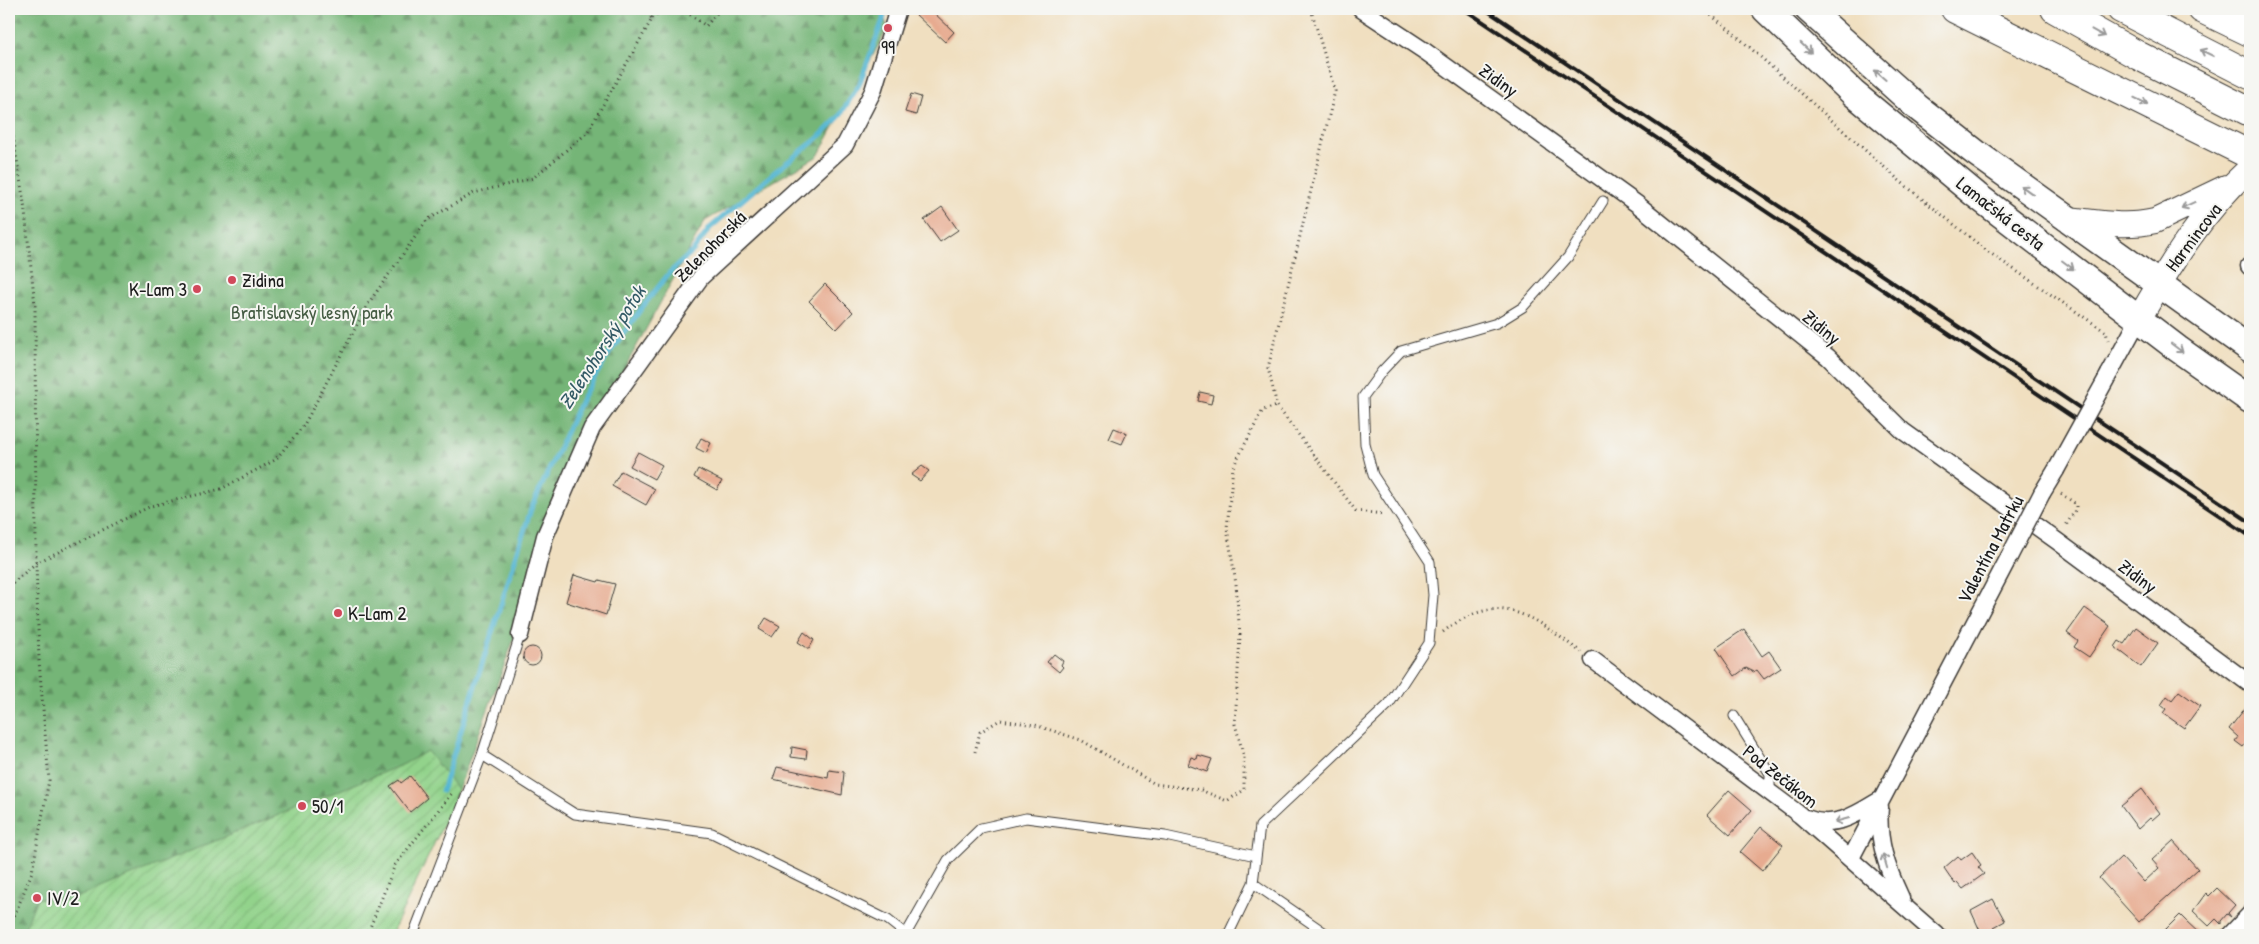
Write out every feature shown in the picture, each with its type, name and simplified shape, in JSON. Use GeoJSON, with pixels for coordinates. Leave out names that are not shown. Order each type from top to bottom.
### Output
{"type":"FeatureCollection","features":[{"type":"Feature","properties":{"kind":"highway"},"geometry":{"type":"LineString","coordinates":[[1955,9],[2250,155]]}},
{"type":"Feature","properties":{"kind":"highway"},"geometry":{"type":"LineString","coordinates":[[1993,9],[2097,80]]}},
{"type":"Feature","properties":{"kind":"highway"},"geometry":{"type":"LineString","coordinates":[[2055,9],[2139,56],[2250,112]]}},
{"type":"Feature","properties":{"kind":"highway"},"geometry":{"type":"LineString","coordinates":[[2121,9],[2250,75]]}},
{"type":"Feature","properties":{"kind":"highway"},"geometry":{"type":"LineString","coordinates":[[2202,9],[2250,32]]}},
{"type":"Feature","properties":{"kind":"main road","name":"Lamačská cesta"},"geometry":{"type":"LineString","coordinates":[[1765,9],[1853,93],[1976,195],[2139,319],[2250,400]]}},
{"type":"Feature","properties":{"kind":"main road","name":"Lamačská cesta"},"geometry":{"type":"LineString","coordinates":[[1808,9],[1917,107],[1976,153],[2250,349]]}},
{"type":"Feature","properties":{"kind":"street","name":"Zelenohorská"},"geometry":{"type":"LineString","coordinates":[[520,634],[545,536],[592,428],[701,277],[846,146],[873,91],[898,9]]}},
{"type":"Feature","properties":{"kind":"street","name":"Zidiny"},"geometry":{"type":"LineString","coordinates":[[1361,9],[1426,52],[1637,204],[1828,357],[1903,431],[2057,541],[2250,684]]}},
{"type":"Feature","properties":{"kind":"street","name":"Harmincova"},"geometry":{"type":"LineString","coordinates":[[2139,319],[2184,245],[2232,184],[2250,168]]}},
{"type":"Feature","properties":{"kind":"street"},"geometry":{"type":"LineString","coordinates":[[2067,219],[2124,225],[2144,223],[2155,220],[2232,184]]}},
{"type":"Feature","properties":{"kind":"street","name":"Valentína Matrku"},"geometry":{"type":"LineString","coordinates":[[1851,858],[2042,494],[2139,319]]}},
{"type":"Feature","properties":{"kind":"street","name":"Pod Zečákom"},"geometry":{"type":"LineString","coordinates":[[1593,660],[1800,815],[1936,935]]}},
{"type":"Feature","properties":{"kind":"street","name":"Valentína Matrku"},"geometry":{"type":"LineString","coordinates":[[1880,800],[1879,838],[1889,872],[1905,906]]}},
{"type":"Feature","properties":{"kind":"street"},"geometry":{"type":"LineString","coordinates":[[1800,815],[1813,821],[1838,822],[1852,817],[1880,800]]}},
{"type":"Feature","properties":{"kind":"street"},"geometry":{"type":"LineString","coordinates":[[2230,935],[2250,914]]}},
{"type":"Feature","properties":{"kind":"lane"},"geometry":{"type":"LineString","coordinates":[[1228,935],[1253,883],[1260,826],[1388,704],[1429,643],[1433,595],[1430,562],[1373,475],[1365,444],[1363,397],[1401,351],[1497,323],[1523,307],[1568,257],[1603,201]]}},
{"type":"Feature","properties":{"kind":"lane"},"geometry":{"type":"LineString","coordinates":[[413,935],[482,755],[520,634]]}},
{"type":"Feature","properties":{"kind":"lane"},"geometry":{"type":"LineString","coordinates":[[1734,716],[1770,774],[1770,791]]}},
{"type":"Feature","properties":{"kind":"lane"},"geometry":{"type":"LineString","coordinates":[[482,755],[575,814],[712,833],[888,920],[907,935],[948,860],[981,828],[1026,818],[1166,836],[1256,856]]}},
{"type":"Feature","properties":{"kind":"lane"},"geometry":{"type":"LineString","coordinates":[[1253,883],[1328,935]]}},
{"type":"Feature","properties":{"kind":"path"},"geometry":{"type":"LineString","coordinates":[[646,9],[652,19]]}},
{"type":"Feature","properties":{"kind":"path"},"geometry":{"type":"LineString","coordinates":[[9,586],[36,563],[151,506],[221,489],[275,460],[304,425],[368,304],[428,220],[474,193],[533,178],[587,133],[652,19],[663,9]]}},
{"type":"Feature","properties":{"kind":"path"},"geometry":{"type":"LineString","coordinates":[[682,9],[706,26],[720,9]]}},
{"type":"Feature","properties":{"kind":"path"},"geometry":{"type":"LineString","coordinates":[[1311,9],[1335,91],[1268,368],[1277,406],[1356,511],[1401,516]]}},
{"type":"Feature","properties":{"kind":"path"},"geometry":{"type":"LineString","coordinates":[[1703,9],[1917,194],[1987,251],[2106,332],[2108,348]]}},
{"type":"Feature","properties":{"kind":"path"},"geometry":{"type":"LineString","coordinates":[[9,112],[24,203],[35,305],[36,563],[39,661],[49,780],[32,872],[9,929]]}},
{"type":"Feature","properties":{"kind":"path"},"geometry":{"type":"LineString","coordinates":[[975,752],[980,732],[1000,720],[1035,725],[1081,740],[1155,784],[1201,790],[1227,800],[1244,790],[1244,757],[1235,724],[1240,636],[1236,584],[1227,528],[1233,467],[1263,410],[1277,406]]}},
{"type":"Feature","properties":{"kind":"path"},"geometry":{"type":"LineString","coordinates":[[2064,496],[2076,504],[2076,509],[2066,526]]}},
{"type":"Feature","properties":{"kind":"path"},"geometry":{"type":"LineString","coordinates":[[1429,643],[1461,618],[1496,608],[1516,612],[1542,624],[1593,660]]}},
{"type":"Feature","properties":{"kind":"path"},"geometry":{"type":"LineString","coordinates":[[367,935],[395,865],[458,786]]}},
{"type":"Feature","properties":{"kind":"green space","name":"Bratislavský lesný park"},"geometry":{"type":"Polygon","coordinates":[[[9,9],[881,9],[888,28],[818,156],[705,221],[592,428],[453,804],[109,935],[9,935],[9,9]]]}},
{"type":"Feature","properties":{"kind":"green space"},"geometry":{"type":"Polygon","coordinates":[[[427,751],[457,789],[453,804],[391,935],[22,935],[37,898],[68,901],[404,764],[427,751]]]}},
{"type":"Feature","properties":{"kind":"building"},"geometry":{"type":"Polygon","coordinates":[[[918,9],[930,9],[954,32],[945,42],[915,14],[918,9]]]}},
{"type":"Feature","properties":{"kind":"building"},"geometry":{"type":"Polygon","coordinates":[[[911,94],[921,97],[916,115],[905,112],[911,94]]]}},
{"type":"Feature","properties":{"kind":"building"},"geometry":{"type":"Polygon","coordinates":[[[942,207],[958,230],[940,242],[924,220],[942,207]]]}},
{"type":"Feature","properties":{"kind":"building"},"geometry":{"type":"Polygon","coordinates":[[[825,284],[853,312],[837,329],[809,301],[825,284]]]}},
{"type":"Feature","properties":{"kind":"building"},"geometry":{"type":"Polygon","coordinates":[[[1200,392],[1213,395],[1211,404],[1198,401],[1200,392]]]}},
{"type":"Feature","properties":{"kind":"building"},"geometry":{"type":"Polygon","coordinates":[[[1114,428],[1127,433],[1122,444],[1109,439],[1114,428]]]}},
{"type":"Feature","properties":{"kind":"building"},"geometry":{"type":"Polygon","coordinates":[[[701,438],[711,443],[706,453],[696,448],[701,438]]]}},
{"type":"Feature","properties":{"kind":"building"},"geometry":{"type":"Polygon","coordinates":[[[638,452],[662,465],[654,479],[630,466],[638,452]]]}},
{"type":"Feature","properties":{"kind":"building"},"geometry":{"type":"Polygon","coordinates":[[[922,466],[929,471],[920,481],[911,475],[922,466]]]}},
{"type":"Feature","properties":{"kind":"building"},"geometry":{"type":"Polygon","coordinates":[[[698,469],[722,481],[717,490],[694,477],[698,469]]]}},
{"type":"Feature","properties":{"kind":"building"},"geometry":{"type":"Polygon","coordinates":[[[621,471],[655,489],[646,505],[612,486],[621,471]]]}},
{"type":"Feature","properties":{"kind":"building"},"geometry":{"type":"Polygon","coordinates":[[[574,575],[598,582],[599,580],[615,584],[606,615],[566,602],[574,575]]]}},
{"type":"Feature","properties":{"kind":"building"},"geometry":{"type":"Polygon","coordinates":[[[2085,608],[2110,626],[2089,657],[2074,647],[2078,641],[2067,633],[2085,608]]]}},
{"type":"Feature","properties":{"kind":"building"},"geometry":{"type":"Polygon","coordinates":[[[766,618],[780,626],[772,637],[759,629],[766,618]]]}},
{"type":"Feature","properties":{"kind":"building"},"geometry":{"type":"Polygon","coordinates":[[[2136,627],[2158,643],[2141,667],[2115,647],[2119,641],[2124,644],[2136,627]]]}},
{"type":"Feature","properties":{"kind":"building"},"geometry":{"type":"Polygon","coordinates":[[[1744,629],[1762,656],[1769,651],[1781,668],[1764,679],[1757,670],[1754,672],[1746,668],[1735,676],[1716,648],[1744,629]]]}},
{"type":"Feature","properties":{"kind":"building"},"geometry":{"type":"Polygon","coordinates":[[[804,632],[814,640],[809,649],[798,642],[804,632]]]}},
{"type":"Feature","properties":{"kind":"building"},"geometry":{"type":"Polygon","coordinates":[[[532,647],[538,650],[541,656],[538,662],[532,665],[526,662],[523,656],[526,650],[532,647]]]}},
{"type":"Feature","properties":{"kind":"building"},"geometry":{"type":"Polygon","coordinates":[[[1054,654],[1063,661],[1061,665],[1063,667],[1059,672],[1047,662],[1054,654]]]}},
{"type":"Feature","properties":{"kind":"building"},"geometry":{"type":"Polygon","coordinates":[[[2179,691],[2200,706],[2184,728],[2163,713],[2166,709],[2161,705],[2167,696],[2172,700],[2179,691]]]}},
{"type":"Feature","properties":{"kind":"building"},"geometry":{"type":"Polygon","coordinates":[[[2246,707],[2250,710],[2250,746],[2246,743],[2243,747],[2235,741],[2238,737],[2229,729],[2246,707]]]}},
{"type":"Feature","properties":{"kind":"building"},"geometry":{"type":"Polygon","coordinates":[[[792,747],[807,750],[806,759],[791,757],[792,747]]]}},
{"type":"Feature","properties":{"kind":"building"},"geometry":{"type":"Polygon","coordinates":[[[1198,755],[1212,759],[1207,772],[1188,765],[1191,757],[1197,759],[1198,755]]]}},
{"type":"Feature","properties":{"kind":"building"},"geometry":{"type":"Polygon","coordinates":[[[777,767],[828,778],[829,770],[844,772],[842,795],[773,779],[777,767]]]}},
{"type":"Feature","properties":{"kind":"building"},"geometry":{"type":"Polygon","coordinates":[[[410,776],[427,798],[410,812],[390,786],[399,780],[401,783],[410,776]]]}},
{"type":"Feature","properties":{"kind":"building"},"geometry":{"type":"Polygon","coordinates":[[[2142,789],[2160,813],[2152,820],[2150,818],[2138,829],[2121,806],[2142,789]]]}},
{"type":"Feature","properties":{"kind":"building"},"geometry":{"type":"Polygon","coordinates":[[[1729,790],[1752,810],[1730,835],[1707,815],[1729,790]]]}},
{"type":"Feature","properties":{"kind":"building"},"geometry":{"type":"Polygon","coordinates":[[[1761,827],[1783,845],[1762,871],[1740,852],[1761,827]]]}},
{"type":"Feature","properties":{"kind":"building"},"geometry":{"type":"Polygon","coordinates":[[[2173,841],[2198,869],[2139,922],[2099,878],[2121,857],[2144,882],[2159,868],[2152,860],[2173,841]]]}},
{"type":"Feature","properties":{"kind":"building"},"geometry":{"type":"Polygon","coordinates":[[[1972,852],[1981,865],[1978,867],[1984,874],[1963,889],[1957,882],[1955,884],[1944,868],[1958,856],[1961,860],[1972,852]]]}},
{"type":"Feature","properties":{"kind":"building"},"geometry":{"type":"Polygon","coordinates":[[[2217,888],[2235,905],[2228,913],[2231,917],[2227,914],[2221,921],[2221,924],[2216,919],[2209,926],[2193,911],[2206,893],[2209,896],[2217,888]]]}},
{"type":"Feature","properties":{"kind":"building"},"geometry":{"type":"Polygon","coordinates":[[[1993,899],[2005,921],[1994,927],[1996,930],[1982,935],[1971,911],[1993,899]]]}},
{"type":"Feature","properties":{"kind":"building"},"geometry":{"type":"Polygon","coordinates":[[[2180,915],[2185,920],[2201,935],[2160,935],[2180,915]]]}},
{"type":"Feature","properties":{"kind":"waterway","name":"Zelenohorský potok"},"geometry":{"type":"LineString","coordinates":[[442,791],[531,509],[582,398],[610,352],[641,309],[670,272],[693,251],[710,228],[777,170],[817,139],[839,117],[859,85],[884,17]]}},
{"type":"Feature","properties":{"kind":"railway"},"geometry":{"type":"LineString","coordinates":[[1464,9],[2250,536]]}},
{"type":"Feature","properties":{"kind":"railway"},"geometry":{"type":"LineString","coordinates":[[1485,9],[2250,522]]}},
{"type":"Feature","properties":{"kind":"place","name":"99"},"geometry":{"type":"Point","coordinates":[888,28]}},
{"type":"Feature","properties":{"kind":"place","name":"Zidina"},"geometry":{"type":"Point","coordinates":[232,280]}},
{"type":"Feature","properties":{"kind":"place","name":"K-Lam 3"},"geometry":{"type":"Point","coordinates":[197,289]}},
{"type":"Feature","properties":{"kind":"place","name":"K-Lam 2"},"geometry":{"type":"Point","coordinates":[338,613]}},
{"type":"Feature","properties":{"kind":"place","name":"50/1"},"geometry":{"type":"Point","coordinates":[302,806]}},
{"type":"Feature","properties":{"kind":"place","name":"IV/2"},"geometry":{"type":"Point","coordinates":[37,898]}}]}
